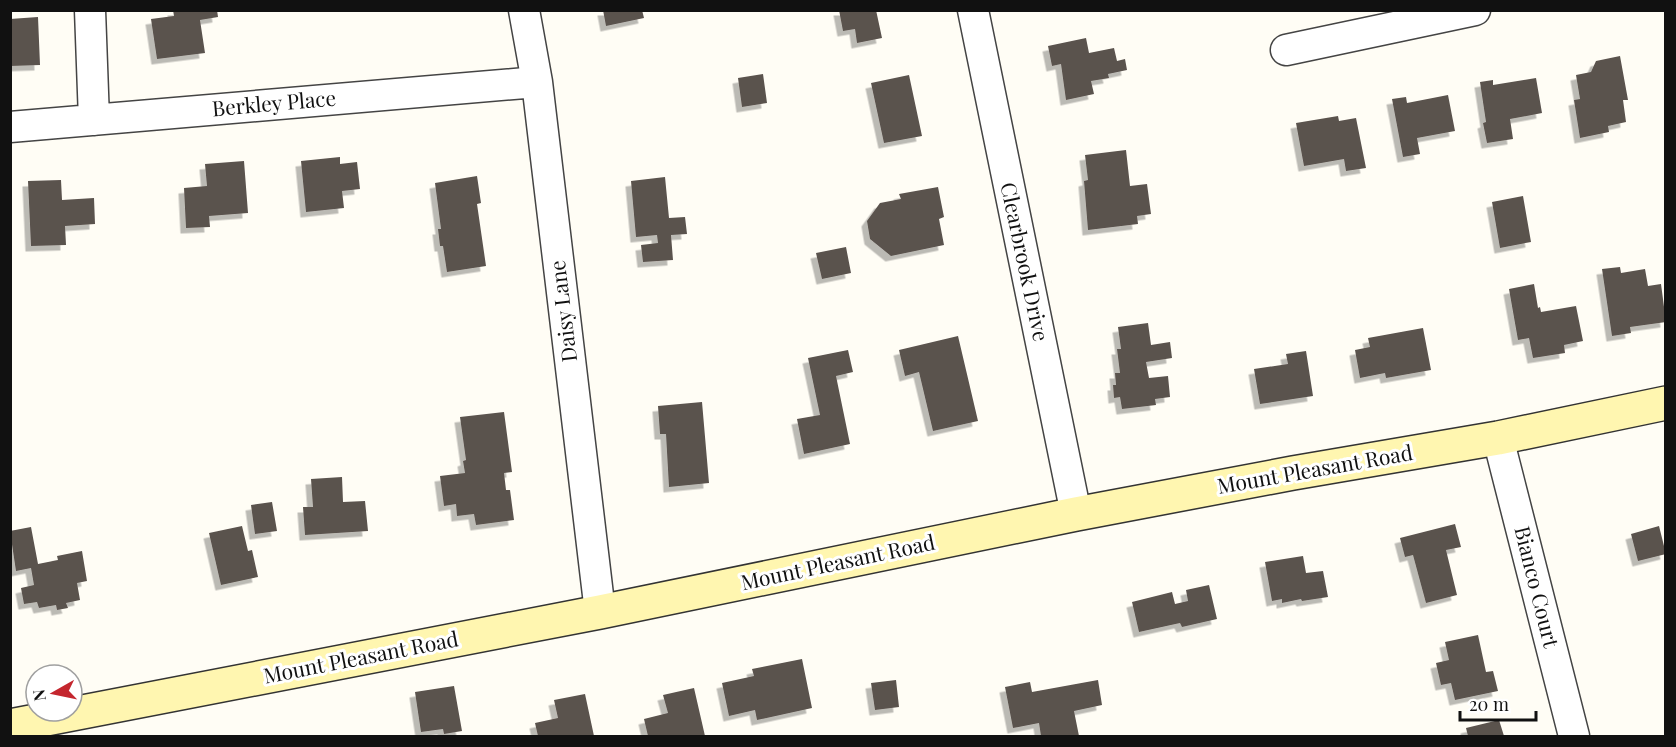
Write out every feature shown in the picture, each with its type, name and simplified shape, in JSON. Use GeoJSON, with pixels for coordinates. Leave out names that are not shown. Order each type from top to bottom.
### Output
{"type":"FeatureCollection","features":[{"type":"Feature","properties":{"kind":"street"},"geometry":{"type":"LineString","coordinates":[[90,10],[94,120]]}},
{"type":"Feature","properties":{"kind":"street","name":"Daisy Lane"},"geometry":{"type":"LineString","coordinates":[[524,10],[537,82],[600,612]]}},
{"type":"Feature","properties":{"kind":"street","name":"Clearbrook Drive"},"geometry":{"type":"LineString","coordinates":[[973,10],[1076,514]]}},
{"type":"Feature","properties":{"kind":"street"},"geometry":{"type":"LineString","coordinates":[[1286,50],[1468,11]]}},
{"type":"Feature","properties":{"kind":"street","name":"Berkley Place"},"geometry":{"type":"LineString","coordinates":[[10,127],[537,82]]}},
{"type":"Feature","properties":{"kind":"street","name":"Mount Pleasant Road"},"geometry":{"type":"LineString","coordinates":[[10,726],[600,612],[1076,514],[1293,473],[1498,438],[1665,403]]}},
{"type":"Feature","properties":{"kind":"street","name":"Bianco Court"},"geometry":{"type":"LineString","coordinates":[[1498,438],[1574,736]]}},
{"type":"Feature","properties":{"kind":"building"},"geometry":{"type":"Polygon","coordinates":[[[173,10],[217,10],[218,17],[200,20],[205,53],[157,59],[151,19],[174,16],[173,10]]]}},
{"type":"Feature","properties":{"kind":"building"},"geometry":{"type":"Polygon","coordinates":[[[603,10],[642,10],[644,18],[606,26],[603,10]]]}},
{"type":"Feature","properties":{"kind":"building"},"geometry":{"type":"Polygon","coordinates":[[[839,10],[876,10],[882,38],[857,43],[855,29],[843,31],[839,10]]]}},
{"type":"Feature","properties":{"kind":"building"},"geometry":{"type":"Polygon","coordinates":[[[38,17],[40,65],[10,66],[10,19],[38,17]]]}},
{"type":"Feature","properties":{"kind":"building"},"geometry":{"type":"Polygon","coordinates":[[[1086,38],[1089,53],[1114,48],[1117,61],[1125,59],[1127,70],[1108,74],[1109,78],[1091,81],[1094,94],[1066,100],[1061,64],[1052,66],[1048,46],[1086,38]]]}},
{"type":"Feature","properties":{"kind":"building"},"geometry":{"type":"Polygon","coordinates":[[[1620,56],[1628,100],[1623,100],[1626,122],[1608,126],[1609,132],[1580,138],[1574,100],[1580,99],[1576,75],[1591,72],[1596,61],[1620,56]]]}},
{"type":"Feature","properties":{"kind":"building"},"geometry":{"type":"Polygon","coordinates":[[[763,74],[767,103],[742,107],[738,78],[763,74]]]}},
{"type":"Feature","properties":{"kind":"building"},"geometry":{"type":"Polygon","coordinates":[[[909,75],[922,136],[884,143],[871,83],[909,75]]]}},
{"type":"Feature","properties":{"kind":"building"},"geometry":{"type":"Polygon","coordinates":[[[1536,78],[1542,113],[1510,119],[1513,139],[1487,143],[1480,82],[1493,80],[1493,85],[1536,78]]]}},
{"type":"Feature","properties":{"kind":"building"},"geometry":{"type":"Polygon","coordinates":[[[1448,95],[1455,131],[1417,138],[1420,154],[1403,157],[1392,99],[1406,97],[1407,103],[1448,95]]]}},
{"type":"Feature","properties":{"kind":"building"},"geometry":{"type":"Polygon","coordinates":[[[1338,116],[1339,121],[1356,118],[1366,168],[1346,171],[1344,159],[1304,166],[1296,123],[1338,116]]]}},
{"type":"Feature","properties":{"kind":"building"},"geometry":{"type":"Polygon","coordinates":[[[1126,150],[1130,186],[1147,184],[1151,214],[1137,216],[1138,224],[1088,230],[1084,181],[1088,180],[1085,155],[1126,150]]]}},
{"type":"Feature","properties":{"kind":"building"},"geometry":{"type":"Polygon","coordinates":[[[340,157],[340,164],[357,162],[360,189],[342,191],[344,208],[306,212],[301,161],[340,157]]]}},
{"type":"Feature","properties":{"kind":"building"},"geometry":{"type":"Polygon","coordinates":[[[244,161],[248,213],[209,216],[210,227],[186,228],[184,188],[207,186],[205,164],[244,161]]]}},
{"type":"Feature","properties":{"kind":"building"},"geometry":{"type":"Polygon","coordinates":[[[477,176],[481,203],[477,204],[486,266],[447,272],[443,246],[440,246],[438,229],[441,229],[435,183],[477,176]]]}},
{"type":"Feature","properties":{"kind":"building"},"geometry":{"type":"Polygon","coordinates":[[[665,177],[669,218],[685,217],[687,234],[671,235],[673,260],[643,262],[641,245],[658,243],[657,235],[636,237],[631,181],[665,177]]]}},
{"type":"Feature","properties":{"kind":"building"},"geometry":{"type":"Polygon","coordinates":[[[61,180],[62,200],[94,198],[95,224],[65,226],[66,245],[31,246],[28,181],[61,180]]]}},
{"type":"Feature","properties":{"kind":"building"},"geometry":{"type":"Polygon","coordinates":[[[938,187],[944,217],[939,219],[944,245],[891,256],[870,239],[867,221],[880,203],[901,199],[899,194],[938,187]]]}},
{"type":"Feature","properties":{"kind":"building"},"geometry":{"type":"Polygon","coordinates":[[[1523,196],[1531,242],[1500,248],[1492,202],[1523,196]]]}},
{"type":"Feature","properties":{"kind":"building"},"geometry":{"type":"Polygon","coordinates":[[[846,247],[851,273],[822,279],[816,253],[846,247]]]}},
{"type":"Feature","properties":{"kind":"building"},"geometry":{"type":"Polygon","coordinates":[[[1620,267],[1621,273],[1645,269],[1648,286],[1661,284],[1666,322],[1630,327],[1631,333],[1612,336],[1602,269],[1620,267]]]}},
{"type":"Feature","properties":{"kind":"building"},"geometry":{"type":"Polygon","coordinates":[[[1534,284],[1538,308],[1540,307],[1541,312],[1576,306],[1583,341],[1564,345],[1565,353],[1533,358],[1529,338],[1518,340],[1509,289],[1534,284]]]}},
{"type":"Feature","properties":{"kind":"building"},"geometry":{"type":"Polygon","coordinates":[[[1148,323],[1151,345],[1170,342],[1172,358],[1146,362],[1149,378],[1168,376],[1170,397],[1155,399],[1156,405],[1122,409],[1120,397],[1114,398],[1113,385],[1116,385],[1115,373],[1120,373],[1117,349],[1121,349],[1118,327],[1148,323]]]}},
{"type":"Feature","properties":{"kind":"building"},"geometry":{"type":"Polygon","coordinates":[[[1423,328],[1431,370],[1386,378],[1385,373],[1360,378],[1355,350],[1370,347],[1368,338],[1423,328]]]}},
{"type":"Feature","properties":{"kind":"building"},"geometry":{"type":"Polygon","coordinates":[[[958,336],[978,421],[933,431],[919,372],[905,376],[899,350],[958,336]]]}},
{"type":"Feature","properties":{"kind":"building"},"geometry":{"type":"Polygon","coordinates":[[[848,350],[853,372],[836,376],[850,444],[804,454],[797,419],[820,415],[808,358],[848,350]]]}},
{"type":"Feature","properties":{"kind":"building"},"geometry":{"type":"Polygon","coordinates":[[[1306,351],[1313,396],[1260,404],[1254,369],[1288,364],[1286,354],[1306,351]]]}},
{"type":"Feature","properties":{"kind":"building"},"geometry":{"type":"Polygon","coordinates":[[[702,402],[709,483],[669,487],[666,434],[660,434],[658,406],[702,402]]]}},
{"type":"Feature","properties":{"kind":"building"},"geometry":{"type":"Polygon","coordinates":[[[504,412],[512,472],[504,473],[506,490],[510,490],[514,520],[476,525],[474,514],[457,516],[456,504],[444,506],[440,476],[465,473],[463,461],[466,460],[460,417],[504,412]]]}},
{"type":"Feature","properties":{"kind":"building"},"geometry":{"type":"Polygon","coordinates":[[[342,477],[343,502],[365,501],[368,531],[305,535],[303,507],[313,507],[311,479],[342,477]]]}},
{"type":"Feature","properties":{"kind":"building"},"geometry":{"type":"Polygon","coordinates":[[[272,502],[277,531],[255,534],[251,505],[272,502]]]}},
{"type":"Feature","properties":{"kind":"building"},"geometry":{"type":"Polygon","coordinates":[[[1455,524],[1461,547],[1446,550],[1457,595],[1426,603],[1413,555],[1405,557],[1400,538],[1455,524]]]}},
{"type":"Feature","properties":{"kind":"building"},"geometry":{"type":"Polygon","coordinates":[[[242,526],[248,551],[252,550],[258,577],[221,585],[209,533],[242,526]]]}},
{"type":"Feature","properties":{"kind":"building"},"geometry":{"type":"Polygon","coordinates":[[[1659,526],[1666,554],[1638,561],[1631,534],[1659,526]]]}},
{"type":"Feature","properties":{"kind":"building"},"geometry":{"type":"Polygon","coordinates":[[[31,527],[38,564],[58,560],[57,556],[82,551],[87,581],[77,583],[80,600],[66,603],[68,608],[57,610],[56,605],[39,608],[37,602],[24,604],[21,588],[34,585],[31,568],[16,571],[10,531],[31,527]]]}},
{"type":"Feature","properties":{"kind":"building"},"geometry":{"type":"Polygon","coordinates":[[[1303,556],[1306,573],[1323,571],[1328,597],[1282,603],[1282,599],[1272,601],[1265,562],[1303,556]]]}},
{"type":"Feature","properties":{"kind":"building"},"geometry":{"type":"Polygon","coordinates":[[[1209,585],[1217,619],[1182,627],[1180,623],[1139,632],[1132,602],[1172,592],[1175,604],[1188,601],[1186,590],[1209,585]]]}},
{"type":"Feature","properties":{"kind":"building"},"geometry":{"type":"Polygon","coordinates":[[[1478,635],[1486,672],[1493,671],[1498,691],[1455,700],[1451,683],[1441,685],[1436,663],[1449,660],[1445,642],[1478,635]]]}},
{"type":"Feature","properties":{"kind":"building"},"geometry":{"type":"Polygon","coordinates":[[[802,659],[812,708],[757,720],[755,710],[729,716],[722,683],[754,676],[752,669],[802,659]]]}},
{"type":"Feature","properties":{"kind":"building"},"geometry":{"type":"Polygon","coordinates":[[[896,680],[899,707],[875,710],[871,683],[896,680]]]}},
{"type":"Feature","properties":{"kind":"building"},"geometry":{"type":"Polygon","coordinates":[[[1098,680],[1102,705],[1074,711],[1079,736],[1041,736],[1039,723],[1013,728],[1005,687],[1030,682],[1032,692],[1098,680]]]}},
{"type":"Feature","properties":{"kind":"building"},"geometry":{"type":"Polygon","coordinates":[[[454,686],[462,731],[444,734],[443,729],[421,732],[415,692],[454,686]]]}},
{"type":"Feature","properties":{"kind":"building"},"geometry":{"type":"Polygon","coordinates":[[[694,688],[705,736],[648,736],[644,719],[668,713],[663,695],[694,688]]]}},
{"type":"Feature","properties":{"kind":"building"},"geometry":{"type":"Polygon","coordinates":[[[585,694],[594,736],[538,736],[535,723],[558,718],[554,700],[585,694]]]}},
{"type":"Feature","properties":{"kind":"building"},"geometry":{"type":"Polygon","coordinates":[[[1499,720],[1504,736],[1468,736],[1466,728],[1499,720]]]}}]}
